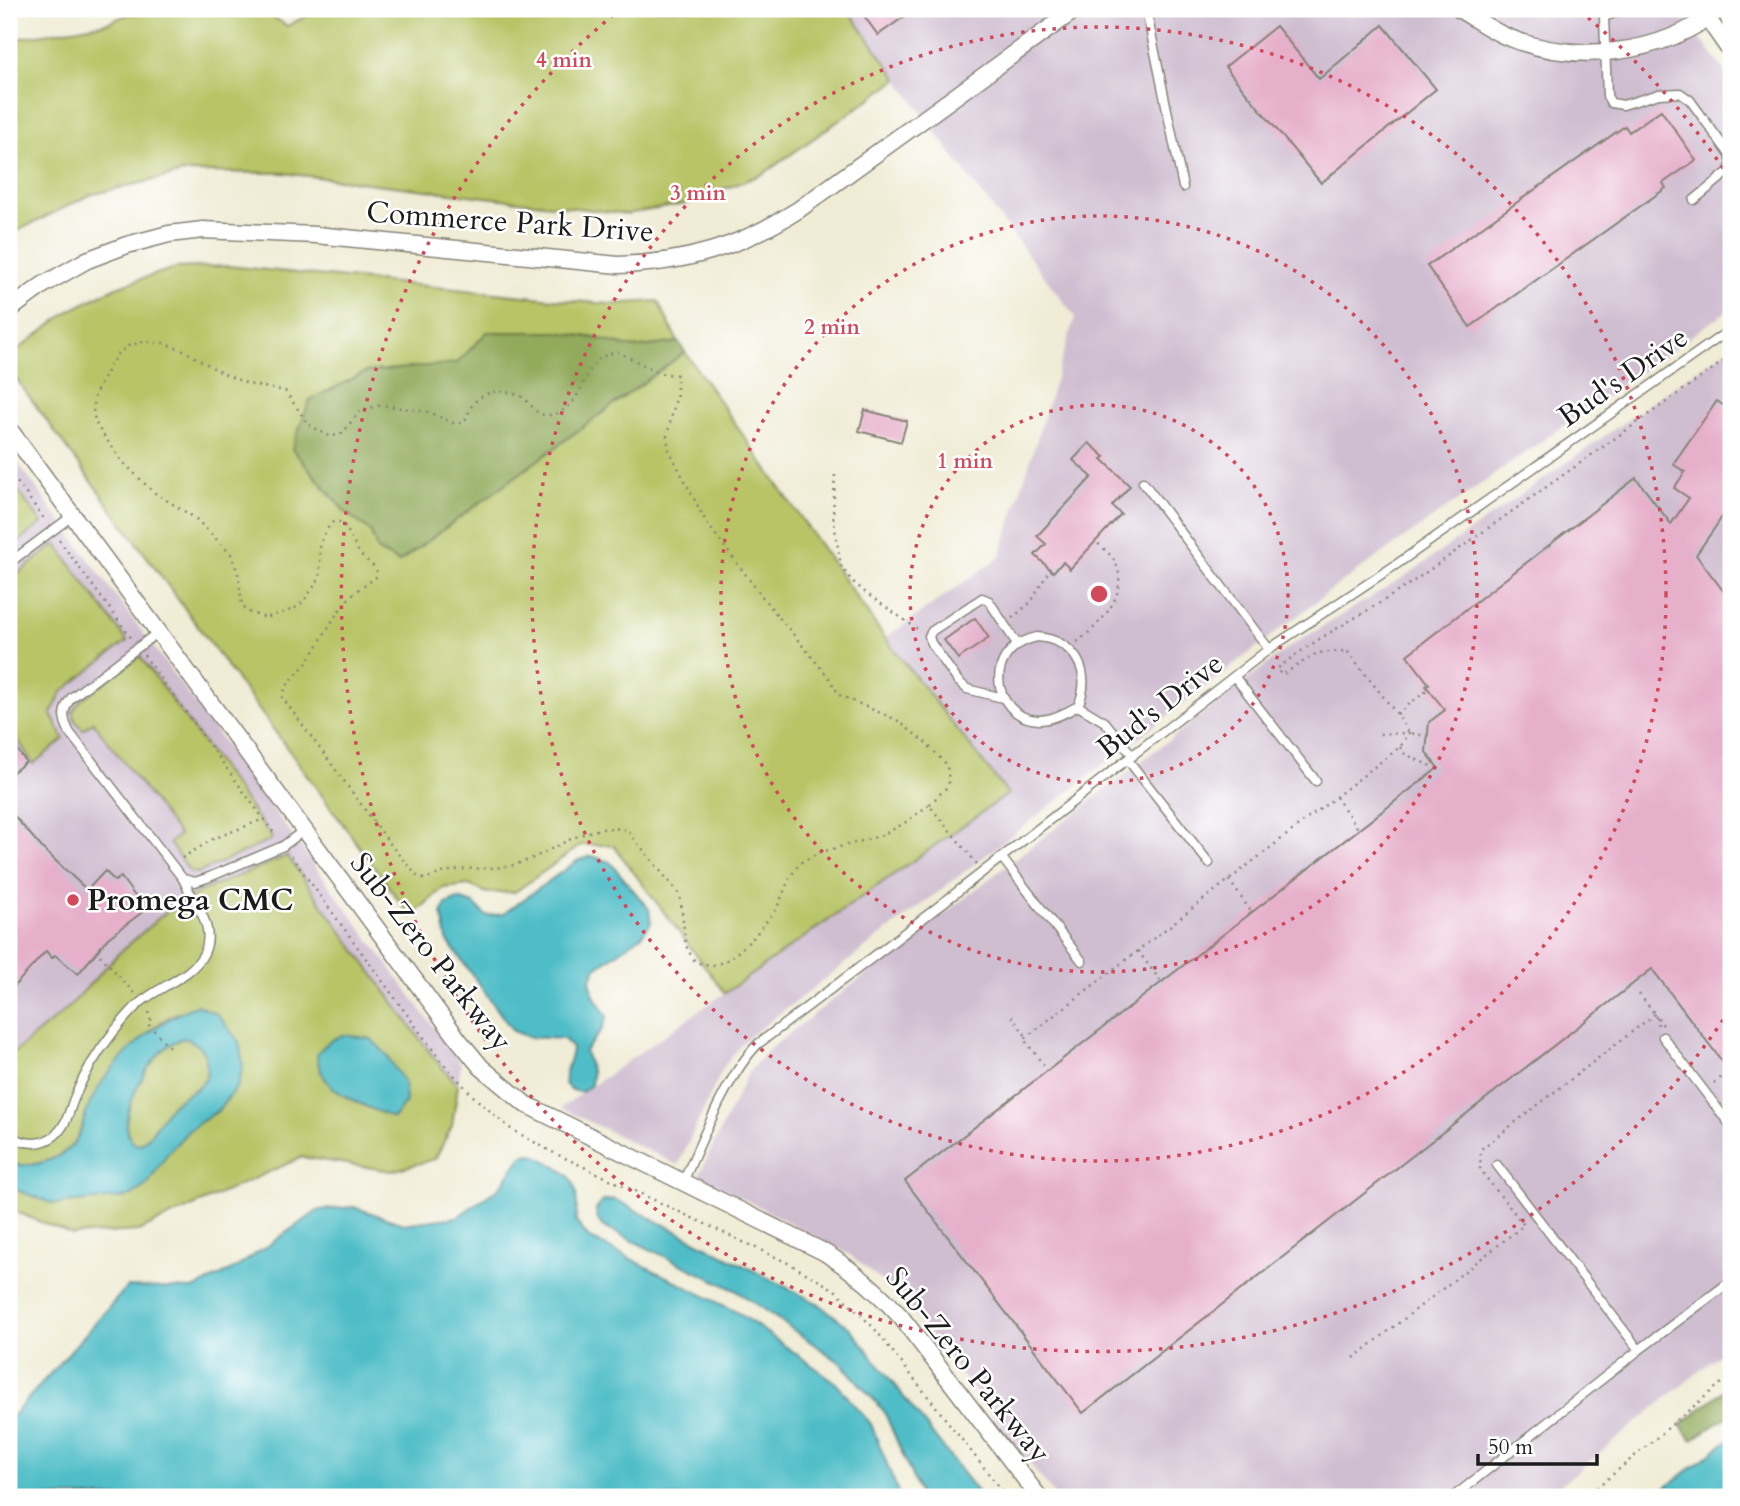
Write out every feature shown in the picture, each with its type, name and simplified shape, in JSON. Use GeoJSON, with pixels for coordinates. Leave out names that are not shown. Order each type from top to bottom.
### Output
{"type":"FeatureCollection","features":[{"type":"Feature","properties":{"kind":"street","name":"Commerce Park Drive"},"geometry":{"type":"LineString","coordinates":[[9,310],[43,285],[87,260],[127,245],[169,234],[203,230],[316,235],[618,265],[652,264],[687,258],[737,243],[769,229],[1076,9]]}},
{"type":"Feature","properties":{"kind":"street"},"geometry":{"type":"LineString","coordinates":[[1459,9],[1486,26],[1521,42],[1575,53],[1607,52],[1665,39],[1713,14],[1731,52]]}},
{"type":"Feature","properties":{"kind":"street","name":"Sub-Zero Parkway"},"geometry":{"type":"LineString","coordinates":[[9,429],[303,831],[481,1067],[525,1104],[553,1120],[824,1252],[852,1269],[901,1317],[1039,1497]]}},
{"type":"Feature","properties":{"kind":"lane"},"geometry":{"type":"LineString","coordinates":[[1146,9],[1183,187]]}},
{"type":"Feature","properties":{"kind":"lane"},"geometry":{"type":"LineString","coordinates":[[1625,9],[1604,17],[1607,96],[1611,103],[1623,105],[1659,94],[1680,93],[1690,100],[1731,160]]}},
{"type":"Feature","properties":{"kind":"lane"},"geometry":{"type":"LineString","coordinates":[[1694,200],[1728,172],[1731,166]]}},
{"type":"Feature","properties":{"kind":"lane","name":"Bud's Drive"},"geometry":{"type":"LineString","coordinates":[[683,1182],[735,1073],[758,1044],[984,872],[1269,649],[1397,564],[1731,329]]}},
{"type":"Feature","properties":{"kind":"lane"},"geometry":{"type":"LineString","coordinates":[[1143,482],[1269,649]]}},
{"type":"Feature","properties":{"kind":"lane"},"geometry":{"type":"LineString","coordinates":[[9,563],[72,516]]}},
{"type":"Feature","properties":{"kind":"lane"},"geometry":{"type":"LineString","coordinates":[[1003,698],[967,689],[958,681],[931,643],[929,636],[932,631],[982,598],[989,601],[1017,644]]}},
{"type":"Feature","properties":{"kind":"lane"},"geometry":{"type":"LineString","coordinates":[[9,1137],[23,1143],[37,1144],[51,1138],[62,1128],[91,1063],[110,1037],[141,1002],[195,965],[204,952],[208,937],[204,916],[190,896],[183,879],[69,733],[63,720],[63,709],[71,698],[157,633]]}},
{"type":"Feature","properties":{"kind":"lane"},"geometry":{"type":"LineString","coordinates":[[1037,637],[1051,638],[1073,653],[1084,677],[1084,692],[1078,706],[1050,719],[1036,720],[1012,709],[1003,698],[999,671],[1004,658],[1017,644],[1037,637]]}},
{"type":"Feature","properties":{"kind":"lane"},"geometry":{"type":"LineString","coordinates":[[1234,676],[1316,781]]}},
{"type":"Feature","properties":{"kind":"lane"},"geometry":{"type":"LineString","coordinates":[[1078,706],[1105,722],[1209,863]]}},
{"type":"Feature","properties":{"kind":"lane"},"geometry":{"type":"LineString","coordinates":[[183,879],[195,882],[283,846],[303,831]]}},
{"type":"Feature","properties":{"kind":"lane"},"geometry":{"type":"LineString","coordinates":[[1002,858],[1082,961]]}},
{"type":"Feature","properties":{"kind":"lane"},"geometry":{"type":"LineString","coordinates":[[1663,1037],[1731,1126]]}},
{"type":"Feature","properties":{"kind":"lane"},"geometry":{"type":"LineString","coordinates":[[1497,1165],[1639,1350]]}},
{"type":"Feature","properties":{"kind":"lane"},"geometry":{"type":"LineString","coordinates":[[1453,1497],[1731,1281]]}},
{"type":"Feature","properties":{"kind":"path"},"geometry":{"type":"LineString","coordinates":[[948,9],[954,17]]}},
{"type":"Feature","properties":{"kind":"path"},"geometry":{"type":"LineString","coordinates":[[142,342],[163,343],[183,350],[222,373],[248,384],[285,391],[309,425],[331,437],[342,433],[360,410],[382,405],[429,412],[453,423],[460,423],[467,418],[469,407],[475,400],[487,393],[521,396],[544,416],[556,414],[568,408],[579,395],[591,370],[601,357],[618,352],[660,373],[677,375],[677,394],[667,436],[669,450],[706,522],[764,599],[830,679],[839,695],[897,720],[926,743],[947,765],[949,782],[946,789],[929,804],[903,824],[880,836],[818,853],[800,863],[790,877],[777,908],[753,938],[731,958],[716,965],[701,964],[693,959],[686,946],[680,895],[627,830],[600,829],[581,834],[521,863],[494,869],[451,870],[424,879],[418,877],[394,849],[282,697],[295,673],[309,660],[327,626],[354,593],[378,575],[375,566],[358,551],[347,527],[341,522],[333,522],[320,544],[320,578],[303,602],[294,609],[266,618],[248,612],[242,605],[239,573],[231,554],[195,518],[152,491],[121,460],[97,426],[93,413],[94,394],[116,355],[128,346],[142,342]]}},
{"type":"Feature","properties":{"kind":"path"},"geometry":{"type":"LineString","coordinates":[[1409,733],[1347,651],[1317,653],[1282,675],[1277,669],[1298,652],[1371,610],[1411,583],[1731,356]]}},
{"type":"Feature","properties":{"kind":"path"},"geometry":{"type":"LineString","coordinates":[[9,471],[441,1061],[476,1099],[511,1129],[550,1151],[790,1264],[835,1290],[874,1328],[1007,1497]]}},
{"type":"Feature","properties":{"kind":"path"},"geometry":{"type":"LineString","coordinates":[[835,475],[833,516],[841,566],[850,580],[915,625],[931,643]]}},
{"type":"Feature","properties":{"kind":"path"},"geometry":{"type":"LineString","coordinates":[[1068,649],[1091,632],[1106,616],[1114,600],[1118,583],[1115,561],[1095,541]]}},
{"type":"Feature","properties":{"kind":"path"},"geometry":{"type":"LineString","coordinates":[[1004,624],[1027,608],[1050,569]]}},
{"type":"Feature","properties":{"kind":"path"},"geometry":{"type":"LineString","coordinates":[[1396,714],[1429,689]]}},
{"type":"Feature","properties":{"kind":"path"},"geometry":{"type":"LineString","coordinates":[[1048,1071],[1024,1039],[1400,747],[1409,733]]}},
{"type":"Feature","properties":{"kind":"path"},"geometry":{"type":"LineString","coordinates":[[1377,734],[1409,733],[1428,736]]}},
{"type":"Feature","properties":{"kind":"path"},"geometry":{"type":"LineString","coordinates":[[1400,747],[1405,754],[1437,769]]}},
{"type":"Feature","properties":{"kind":"path"},"geometry":{"type":"LineString","coordinates":[[1336,797],[1359,830]]}},
{"type":"Feature","properties":{"kind":"path"},"geometry":{"type":"LineString","coordinates":[[929,804],[984,872]]}},
{"type":"Feature","properties":{"kind":"path"},"geometry":{"type":"LineString","coordinates":[[172,865],[213,839],[264,819]]}},
{"type":"Feature","properties":{"kind":"path"},"geometry":{"type":"LineString","coordinates":[[1229,880],[1252,913]]}},
{"type":"Feature","properties":{"kind":"path"},"geometry":{"type":"LineString","coordinates":[[1138,951],[1162,983]]}},
{"type":"Feature","properties":{"kind":"path"},"geometry":{"type":"LineString","coordinates":[[100,955],[141,1002],[151,1019],[148,1024],[172,1050]]}},
{"type":"Feature","properties":{"kind":"path"},"geometry":{"type":"LineString","coordinates":[[1639,994],[1663,1024]]}},
{"type":"Feature","properties":{"kind":"path"},"geometry":{"type":"LineString","coordinates":[[1655,1014],[1663,1037]]}},
{"type":"Feature","properties":{"kind":"path"},"geometry":{"type":"LineString","coordinates":[[1354,1357],[1524,1225],[1480,1170],[1481,1149],[1655,1014]]}},
{"type":"Feature","properties":{"kind":"path"},"geometry":{"type":"LineString","coordinates":[[1012,1016],[1027,1037]]}},
{"type":"Feature","properties":{"kind":"path"},"geometry":{"type":"LineString","coordinates":[[1712,1085],[1726,1074]]}},
{"type":"Feature","properties":{"kind":"path"},"geometry":{"type":"LineString","coordinates":[[1586,1497],[1731,1376]]}},
{"type":"Feature","properties":{"kind":"shaded area"},"geometry":{"type":"Polygon","coordinates":[[[847,9],[1692,9],[1683,15],[1731,80],[1731,308],[1339,584],[744,1041],[724,1066],[678,1165],[561,1108],[1008,794],[885,638],[1000,557],[1075,317],[956,160],[847,9]]]}},
{"type":"Feature","properties":{"kind":"shaded area"},"geometry":{"type":"Polygon","coordinates":[[[1731,347],[1731,1345],[1546,1497],[1056,1497],[903,1299],[850,1255],[699,1175],[748,1073],[768,1050],[1292,645],[1407,575],[1731,347]]]}},
{"type":"Feature","properties":{"kind":"shaded area"},"geometry":{"type":"Polygon","coordinates":[[[9,451],[461,1064],[452,1126],[435,1159],[392,1171],[302,1157],[138,1231],[73,1235],[9,1209],[9,451]]]}},
{"type":"Feature","properties":{"kind":"green space"},"geometry":{"type":"Polygon","coordinates":[[[141,9],[261,9],[287,26],[320,9],[847,9],[898,79],[763,174],[685,204],[627,214],[283,173],[188,172],[90,195],[9,235],[9,40],[107,23],[141,9]]]}},
{"type":"Feature","properties":{"kind":"green space"},"geometry":{"type":"Polygon","coordinates":[[[228,266],[573,301],[610,304],[658,301],[678,342],[634,348],[557,332],[487,332],[457,364],[366,372],[345,512],[370,531],[378,551],[399,562],[685,352],[885,638],[1008,794],[725,993],[613,845],[581,845],[515,892],[487,893],[469,885],[443,888],[411,917],[9,369],[12,354],[69,311],[116,287],[175,268],[228,266]]]}},
{"type":"Feature","properties":{"kind":"green space"},"geometry":{"type":"Polygon","coordinates":[[[487,332],[557,332],[634,348],[678,342],[685,352],[399,562],[378,551],[370,531],[345,512],[292,449],[310,400],[366,372],[457,363],[487,332]]]}},
{"type":"Feature","properties":{"kind":"green space"},"geometry":{"type":"Polygon","coordinates":[[[9,479],[42,523],[9,549],[9,479]]]}},
{"type":"Feature","properties":{"kind":"green space"},"geometry":{"type":"Polygon","coordinates":[[[56,544],[127,641],[62,692],[51,714],[64,739],[33,764],[9,725],[9,577],[20,572],[56,544]]]}},
{"type":"Feature","properties":{"kind":"green space"},"geometry":{"type":"Polygon","coordinates":[[[140,656],[272,838],[267,842],[198,873],[190,872],[169,843],[179,835],[93,722],[83,730],[75,720],[73,711],[81,700],[140,656]]]}},
{"type":"Feature","properties":{"kind":"green space"},"geometry":{"type":"Polygon","coordinates":[[[287,856],[437,1062],[458,1085],[452,1126],[435,1159],[392,1171],[302,1157],[138,1231],[73,1235],[9,1209],[9,1187],[54,1204],[128,1197],[147,1184],[167,1154],[189,1129],[218,1111],[237,1087],[243,1067],[239,1043],[217,1014],[185,1011],[173,1015],[144,1036],[116,1067],[94,1097],[71,1146],[46,1161],[27,1165],[9,1164],[9,1057],[69,1007],[118,954],[160,917],[201,891],[287,856]]]}},
{"type":"Feature","properties":{"kind":"green space"},"geometry":{"type":"Polygon","coordinates":[[[183,1038],[190,1040],[203,1051],[207,1074],[199,1086],[170,1107],[152,1132],[138,1145],[131,1141],[126,1125],[137,1087],[162,1051],[183,1038]]]}},
{"type":"Feature","properties":{"kind":"green space"},"geometry":{"type":"Polygon","coordinates":[[[1731,1384],[1731,1414],[1692,1440],[1681,1425],[1731,1384]]]}},
{"type":"Feature","properties":{"kind":"water"},"geometry":{"type":"Polygon","coordinates":[[[592,856],[610,862],[649,909],[651,923],[641,936],[595,969],[590,981],[594,996],[607,1016],[601,1031],[585,1051],[592,1074],[591,1085],[582,1092],[572,1090],[565,1081],[572,1048],[564,1039],[529,1037],[513,1031],[447,940],[442,913],[446,904],[458,899],[474,904],[486,916],[503,914],[577,861],[592,856]]]}},
{"type":"Feature","properties":{"kind":"water"},"geometry":{"type":"Polygon","coordinates":[[[197,1005],[217,1014],[239,1042],[243,1067],[237,1087],[217,1111],[189,1130],[167,1154],[147,1185],[128,1197],[54,1204],[9,1187],[9,1164],[36,1164],[63,1153],[80,1133],[87,1110],[100,1086],[128,1051],[148,1033],[197,1005]],[[184,1038],[173,1043],[153,1061],[137,1087],[126,1125],[131,1141],[138,1145],[152,1133],[170,1107],[198,1087],[207,1075],[203,1051],[184,1038]]]}},
{"type":"Feature","properties":{"kind":"water"},"geometry":{"type":"Polygon","coordinates":[[[346,1035],[371,1039],[386,1054],[404,1082],[406,1102],[393,1118],[344,1096],[325,1079],[317,1054],[329,1042],[346,1035]]]}},
{"type":"Feature","properties":{"kind":"water"},"geometry":{"type":"Polygon","coordinates":[[[534,1154],[571,1179],[576,1194],[576,1222],[589,1238],[739,1313],[834,1381],[871,1424],[900,1497],[9,1497],[9,1420],[127,1287],[193,1289],[234,1269],[319,1210],[354,1207],[403,1224],[457,1217],[499,1188],[523,1155],[534,1154]]]}},
{"type":"Feature","properties":{"kind":"water"},"geometry":{"type":"Polygon","coordinates":[[[614,1199],[819,1304],[851,1329],[981,1497],[921,1497],[884,1411],[841,1363],[737,1291],[602,1226],[596,1209],[603,1201],[614,1199]]]}},
{"type":"Feature","properties":{"kind":"water"},"geometry":{"type":"Polygon","coordinates":[[[1731,1438],[1731,1497],[1653,1497],[1731,1438]]]}},
{"type":"Feature","properties":{"kind":"building"},"geometry":{"type":"Polygon","coordinates":[[[859,9],[915,9],[878,35],[859,9]]]}},
{"type":"Feature","properties":{"kind":"building"},"geometry":{"type":"Polygon","coordinates":[[[1383,25],[1436,89],[1321,183],[1225,67],[1276,26],[1319,79],[1383,25]]]}},
{"type":"Feature","properties":{"kind":"building"},"geometry":{"type":"Polygon","coordinates":[[[1661,110],[1696,160],[1663,183],[1666,188],[1470,327],[1427,266],[1625,126],[1629,132],[1661,110]]]}},
{"type":"Feature","properties":{"kind":"building"},"geometry":{"type":"Polygon","coordinates":[[[1717,401],[1731,411],[1731,504],[1696,555],[1731,601],[1731,1073],[1652,969],[1083,1413],[905,1181],[1438,768],[1426,752],[1429,722],[1445,710],[1407,655],[1636,478],[1671,524],[1689,498],[1674,488],[1685,472],[1673,464],[1717,401]]]}},
{"type":"Feature","properties":{"kind":"building"},"geometry":{"type":"Polygon","coordinates":[[[865,410],[907,421],[901,442],[859,431],[865,410]]]}},
{"type":"Feature","properties":{"kind":"building"},"geometry":{"type":"Polygon","coordinates":[[[1089,443],[1130,486],[1112,506],[1121,514],[1070,569],[1063,562],[1053,572],[1035,555],[1046,544],[1037,536],[1092,477],[1073,460],[1089,443]]]}},
{"type":"Feature","properties":{"kind":"building"},"geometry":{"type":"Polygon","coordinates":[[[975,618],[989,638],[958,659],[944,640],[975,618]]]}},
{"type":"Feature","properties":{"kind":"building"},"geometry":{"type":"Polygon","coordinates":[[[9,738],[26,762],[9,775],[9,738]]]}},
{"type":"Feature","properties":{"kind":"building","name":"Promega CMC"},"geometry":{"type":"Polygon","coordinates":[[[9,810],[43,849],[87,890],[105,871],[115,881],[121,877],[145,910],[108,938],[78,974],[55,955],[52,958],[46,951],[9,992],[9,810]]]}},
{"type":"Feature","properties":{"kind":"place","name":"Promega CMC"},"geometry":{"type":"Point","coordinates":[73,900]}}]}
